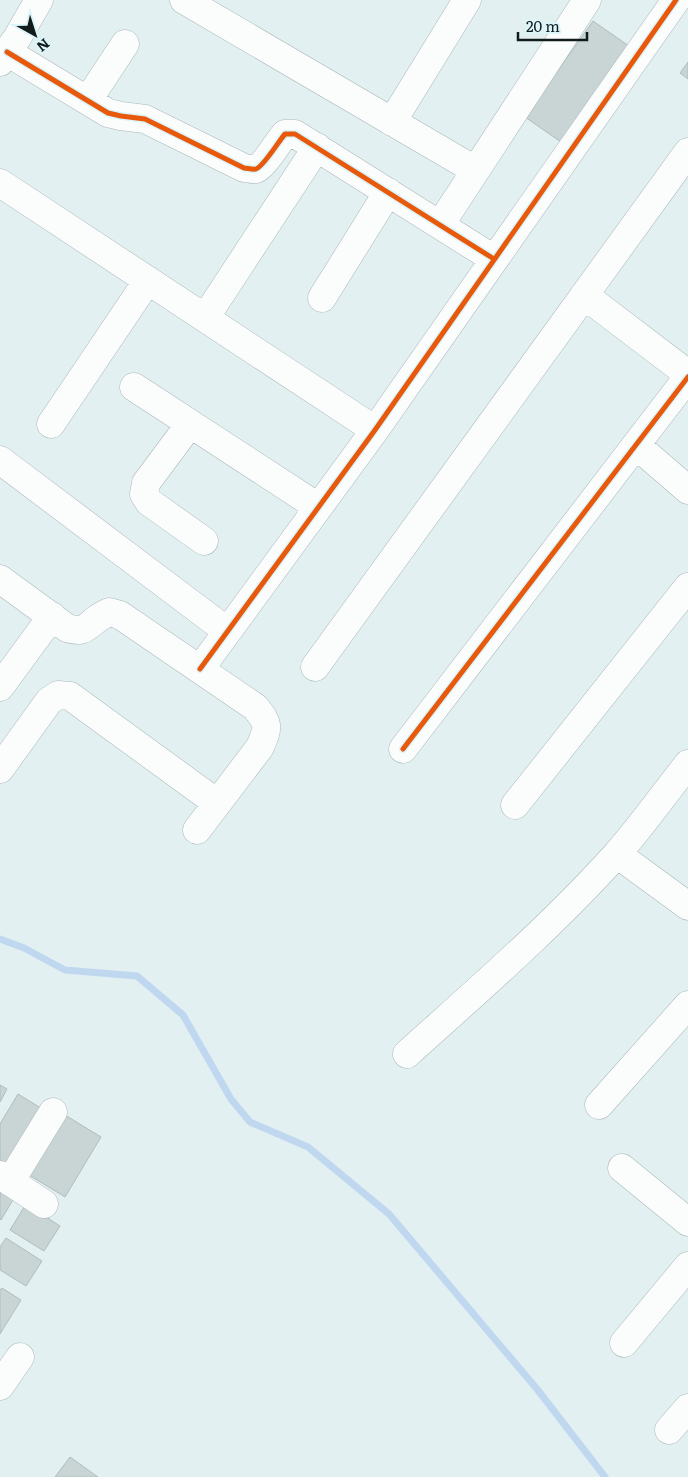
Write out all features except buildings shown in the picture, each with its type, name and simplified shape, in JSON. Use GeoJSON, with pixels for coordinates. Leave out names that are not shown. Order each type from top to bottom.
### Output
{"type":"FeatureCollection","features":[{"type":"Feature","properties":{"kind":"street"},"geometry":{"type":"LineString","coordinates":[[39,0],[6,45],[108,113],[145,118],[244,168],[256,169],[265,163],[285,134],[295,134],[494,259]]}},
{"type":"Feature","properties":{"kind":"street"},"geometry":{"type":"LineString","coordinates":[[184,0],[475,170]]}},
{"type":"Feature","properties":{"kind":"street"},"geometry":{"type":"LineString","coordinates":[[392,122],[467,0]]}},
{"type":"Feature","properties":{"kind":"street"},"geometry":{"type":"LineString","coordinates":[[440,225],[588,0]]}},
{"type":"Feature","properties":{"kind":"street"},"geometry":{"type":"LineString","coordinates":[[200,668],[374,430],[676,0]]}},
{"type":"Feature","properties":{"kind":"street"},"geometry":{"type":"LineString","coordinates":[[88,100],[125,44]]}},
{"type":"Feature","properties":{"kind":"street"},"geometry":{"type":"LineString","coordinates":[[205,318],[318,147]]}},
{"type":"Feature","properties":{"kind":"street"},"geometry":{"type":"LineString","coordinates":[[316,667],[688,152]]}},
{"type":"Feature","properties":{"kind":"street"},"geometry":{"type":"LineString","coordinates":[[0,183],[374,430]]}},
{"type":"Feature","properties":{"kind":"street"},"geometry":{"type":"LineString","coordinates":[[322,298],[388,192]]}},
{"type":"Feature","properties":{"kind":"street"},"geometry":{"type":"LineString","coordinates":[[51,424],[148,280]]}},
{"type":"Feature","properties":{"kind":"street"},"geometry":{"type":"LineString","coordinates":[[403,749],[688,375],[584,295]]}},
{"type":"Feature","properties":{"kind":"street"},"geometry":{"type":"LineString","coordinates":[[134,387],[318,508]]}},
{"type":"Feature","properties":{"kind":"street"},"geometry":{"type":"LineString","coordinates":[[190,424],[146,483],[144,494],[149,502],[204,541]]}},
{"type":"Feature","properties":{"kind":"street"},"geometry":{"type":"LineString","coordinates":[[636,445],[688,490]]}},
{"type":"Feature","properties":{"kind":"street"},"geometry":{"type":"LineString","coordinates":[[0,460],[227,631]]}},
{"type":"Feature","properties":{"kind":"street"},"geometry":{"type":"LineString","coordinates":[[0,578],[67,628],[76,631],[85,630],[98,618],[109,612],[120,614],[255,707],[264,719],[267,732],[260,747],[197,830]]}},
{"type":"Feature","properties":{"kind":"street"},"geometry":{"type":"LineString","coordinates":[[515,805],[688,586]]}},
{"type":"Feature","properties":{"kind":"street"},"geometry":{"type":"LineString","coordinates":[[0,687],[52,616]]}},
{"type":"Feature","properties":{"kind":"street"},"geometry":{"type":"LineString","coordinates":[[0,769],[48,701],[58,695],[70,696],[217,804]]}},
{"type":"Feature","properties":{"kind":"street"},"geometry":{"type":"LineString","coordinates":[[407,1054],[503,968],[582,891],[617,854],[688,764]]}},
{"type":"Feature","properties":{"kind":"street"},"geometry":{"type":"LineString","coordinates":[[617,854],[688,906]]}},
{"type":"Feature","properties":{"kind":"street"},"geometry":{"type":"LineString","coordinates":[[599,1105],[688,1005]]}},
{"type":"Feature","properties":{"kind":"street"},"geometry":{"type":"LineString","coordinates":[[44,1204],[5,1178],[53,1112]]}},
{"type":"Feature","properties":{"kind":"street"},"geometry":{"type":"LineString","coordinates":[[622,1168],[688,1222]]}},
{"type":"Feature","properties":{"kind":"street"},"geometry":{"type":"LineString","coordinates":[[624,1344],[688,1266]]}},
{"type":"Feature","properties":{"kind":"street"},"geometry":{"type":"LineString","coordinates":[[0,1386],[20,1357]]}},
{"type":"Feature","properties":{"kind":"street"},"geometry":{"type":"LineString","coordinates":[[669,1430],[688,1408]]}},
{"type":"Feature","properties":{"kind":"waterway"},"geometry":{"type":"LineString","coordinates":[[0,939],[24,948],[65,970],[137,976],[183,1015],[231,1099],[250,1122],[308,1147],[389,1214],[537,1389],[605,1477]]}},
{"type":"Feature","properties":{"kind":"cycle path"},"geometry":{"type":"LineString","coordinates":[[200,669],[375,430],[676,0]]}},
{"type":"Feature","properties":{"kind":"cycle path"},"geometry":{"type":"LineString","coordinates":[[7,52],[108,113],[145,119],[244,168],[255,169],[259,167],[285,134],[295,134],[494,259]]}},
{"type":"Feature","properties":{"kind":"cycle path"},"geometry":{"type":"LineString","coordinates":[[403,749],[688,377]]}}]}
